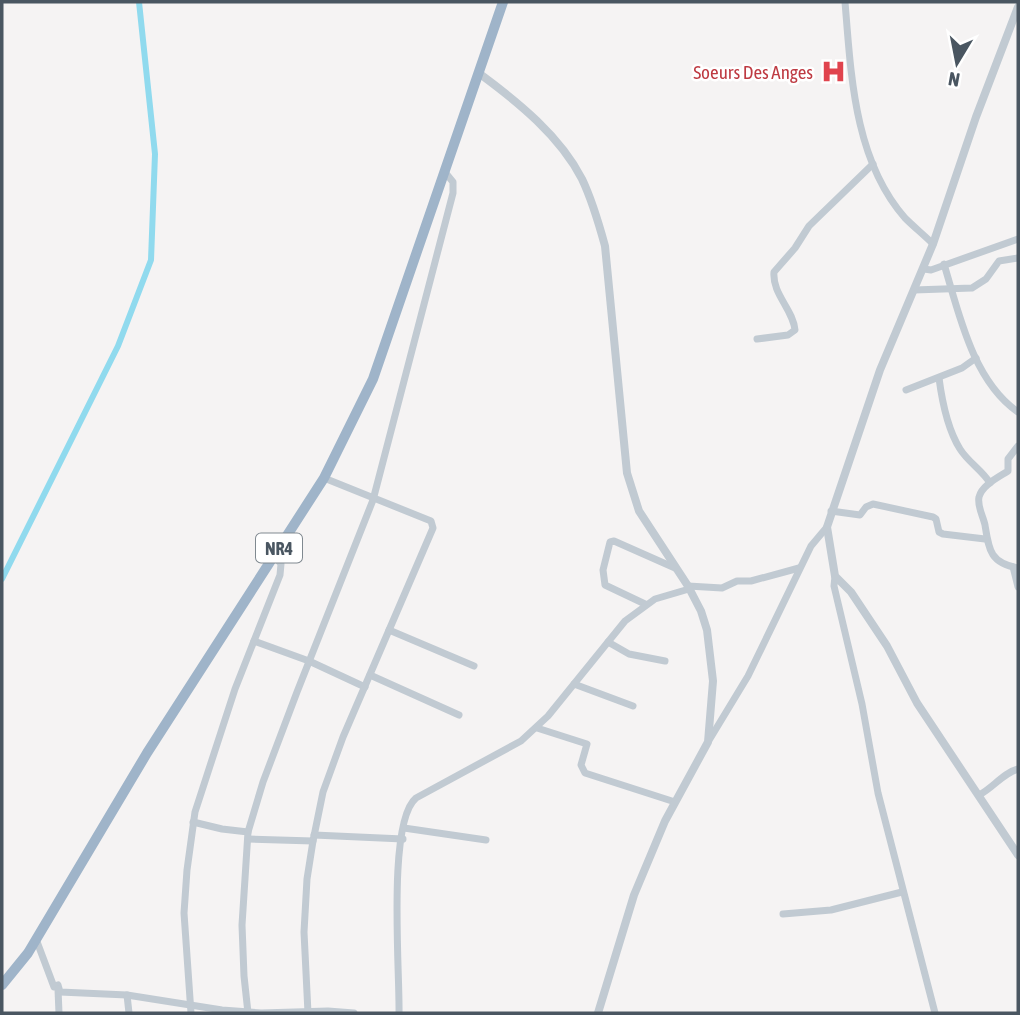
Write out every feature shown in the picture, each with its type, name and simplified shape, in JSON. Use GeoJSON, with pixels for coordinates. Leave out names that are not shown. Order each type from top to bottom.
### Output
{"type":"FeatureCollection","features":[{"type":"Feature","properties":{"kind":"highway","name":"NR4"},"geometry":{"type":"LineString","coordinates":[[2,985],[36,939],[147,753],[324,478],[373,379],[503,2]]}},
{"type":"Feature","properties":{"kind":"street"},"geometry":{"type":"LineString","coordinates":[[845,2],[847,45],[857,109],[873,164],[904,217],[933,244]]}},
{"type":"Feature","properties":{"kind":"street"},"geometry":{"type":"LineString","coordinates":[[935,1013],[878,793],[862,704],[834,586],[835,576],[827,527],[880,370],[899,321],[924,269],[976,117],[1018,7]]}},
{"type":"Feature","properties":{"kind":"street"},"geometry":{"type":"LineString","coordinates":[[480,74],[508,95],[559,146],[581,178],[594,209],[605,246],[628,473],[639,511],[689,587],[707,630],[712,664],[712,715],[708,742]]}},
{"type":"Feature","properties":{"kind":"street"},"geometry":{"type":"LineString","coordinates":[[757,339],[788,335],[796,330],[774,283],[774,272],[795,248],[809,226],[873,164]]}},
{"type":"Feature","properties":{"kind":"street"},"geometry":{"type":"LineString","coordinates":[[248,1012],[242,935],[248,835],[263,782],[373,500],[453,193],[453,182],[450,175],[444,171]]}},
{"type":"Feature","properties":{"kind":"street"},"geometry":{"type":"LineString","coordinates":[[924,269],[931,270],[1018,239]]}},
{"type":"Feature","properties":{"kind":"street"},"geometry":{"type":"LineString","coordinates":[[914,290],[980,285],[999,261],[1018,258]]}},
{"type":"Feature","properties":{"kind":"street"},"geometry":{"type":"LineString","coordinates":[[944,264],[958,315],[976,358],[999,396],[1018,412]]}},
{"type":"Feature","properties":{"kind":"street"},"geometry":{"type":"LineString","coordinates":[[906,390],[962,368],[976,358]]}},
{"type":"Feature","properties":{"kind":"street"},"geometry":{"type":"LineString","coordinates":[[939,378],[947,415],[960,448],[990,483]]}},
{"type":"Feature","properties":{"kind":"street"},"geometry":{"type":"LineString","coordinates":[[1018,446],[1008,459],[1008,471],[984,488],[979,497],[985,539],[993,554],[1005,565],[1015,567],[1018,587]]}},
{"type":"Feature","properties":{"kind":"street"},"geometry":{"type":"LineString","coordinates":[[308,1012],[304,932],[307,879],[323,792],[343,737],[430,538],[433,524],[324,478]]}},
{"type":"Feature","properties":{"kind":"street"},"geometry":{"type":"LineString","coordinates":[[831,511],[860,515],[866,507],[873,504],[933,517],[939,532],[943,534],[985,539]]}},
{"type":"Feature","properties":{"kind":"street"},"geometry":{"type":"LineString","coordinates":[[598,1013],[634,895],[665,821],[748,676],[811,546],[827,527]]}},
{"type":"Feature","properties":{"kind":"street"},"geometry":{"type":"LineString","coordinates":[[645,604],[605,584],[603,570],[610,542],[614,541],[675,568]]}},
{"type":"Feature","properties":{"kind":"street"},"geometry":{"type":"LineString","coordinates":[[191,1013],[184,913],[193,822],[200,792],[231,699],[281,567],[281,562],[274,555]]}},
{"type":"Feature","properties":{"kind":"street"},"geometry":{"type":"LineString","coordinates":[[399,1013],[400,966],[396,894],[407,809],[416,798],[512,747],[537,728],[625,621],[654,598],[689,587],[722,587],[799,568]]}},
{"type":"Feature","properties":{"kind":"street"},"geometry":{"type":"LineString","coordinates":[[835,576],[851,592],[887,646],[923,713],[1018,855]]}},
{"type":"Feature","properties":{"kind":"street"},"geometry":{"type":"LineString","coordinates":[[389,630],[474,666]]}},
{"type":"Feature","properties":{"kind":"street"},"geometry":{"type":"LineString","coordinates":[[254,641],[309,661],[365,687]]}},
{"type":"Feature","properties":{"kind":"street"},"geometry":{"type":"LineString","coordinates":[[608,642],[629,654],[665,661]]}},
{"type":"Feature","properties":{"kind":"street"},"geometry":{"type":"LineString","coordinates":[[370,675],[459,715]]}},
{"type":"Feature","properties":{"kind":"street"},"geometry":{"type":"LineString","coordinates":[[573,684],[633,706]]}},
{"type":"Feature","properties":{"kind":"street"},"geometry":{"type":"LineString","coordinates":[[537,728],[587,744],[581,765],[585,773],[675,802]]}},
{"type":"Feature","properties":{"kind":"street"},"geometry":{"type":"LineString","coordinates":[[979,795],[992,788],[1009,772],[1018,769]]}},
{"type":"Feature","properties":{"kind":"street"},"geometry":{"type":"LineString","coordinates":[[193,822],[248,835],[402,839]]}},
{"type":"Feature","properties":{"kind":"street"},"geometry":{"type":"LineString","coordinates":[[404,828],[486,840]]}},
{"type":"Feature","properties":{"kind":"street"},"geometry":{"type":"LineString","coordinates":[[783,914],[831,910],[902,892]]}},
{"type":"Feature","properties":{"kind":"street"},"geometry":{"type":"LineString","coordinates":[[36,939],[54,987],[58,985]]}},
{"type":"Feature","properties":{"kind":"street"},"geometry":{"type":"LineString","coordinates":[[58,985],[60,992],[127,995],[248,1012],[354,1013]]}},
{"type":"Feature","properties":{"kind":"street"},"geometry":{"type":"LineString","coordinates":[[58,985],[59,1013]]}},
{"type":"Feature","properties":{"kind":"street"},"geometry":{"type":"LineString","coordinates":[[127,995],[129,1013]]}},
{"type":"Feature","properties":{"kind":"waterway"},"geometry":{"type":"LineString","coordinates":[[2,579],[118,346],[151,260],[155,154],[139,2]]}},
{"type":"Feature","properties":{"kind":"place","name":"Soeurs Des Anges"},"geometry":{"type":"Point","coordinates":[833,72]}}]}
